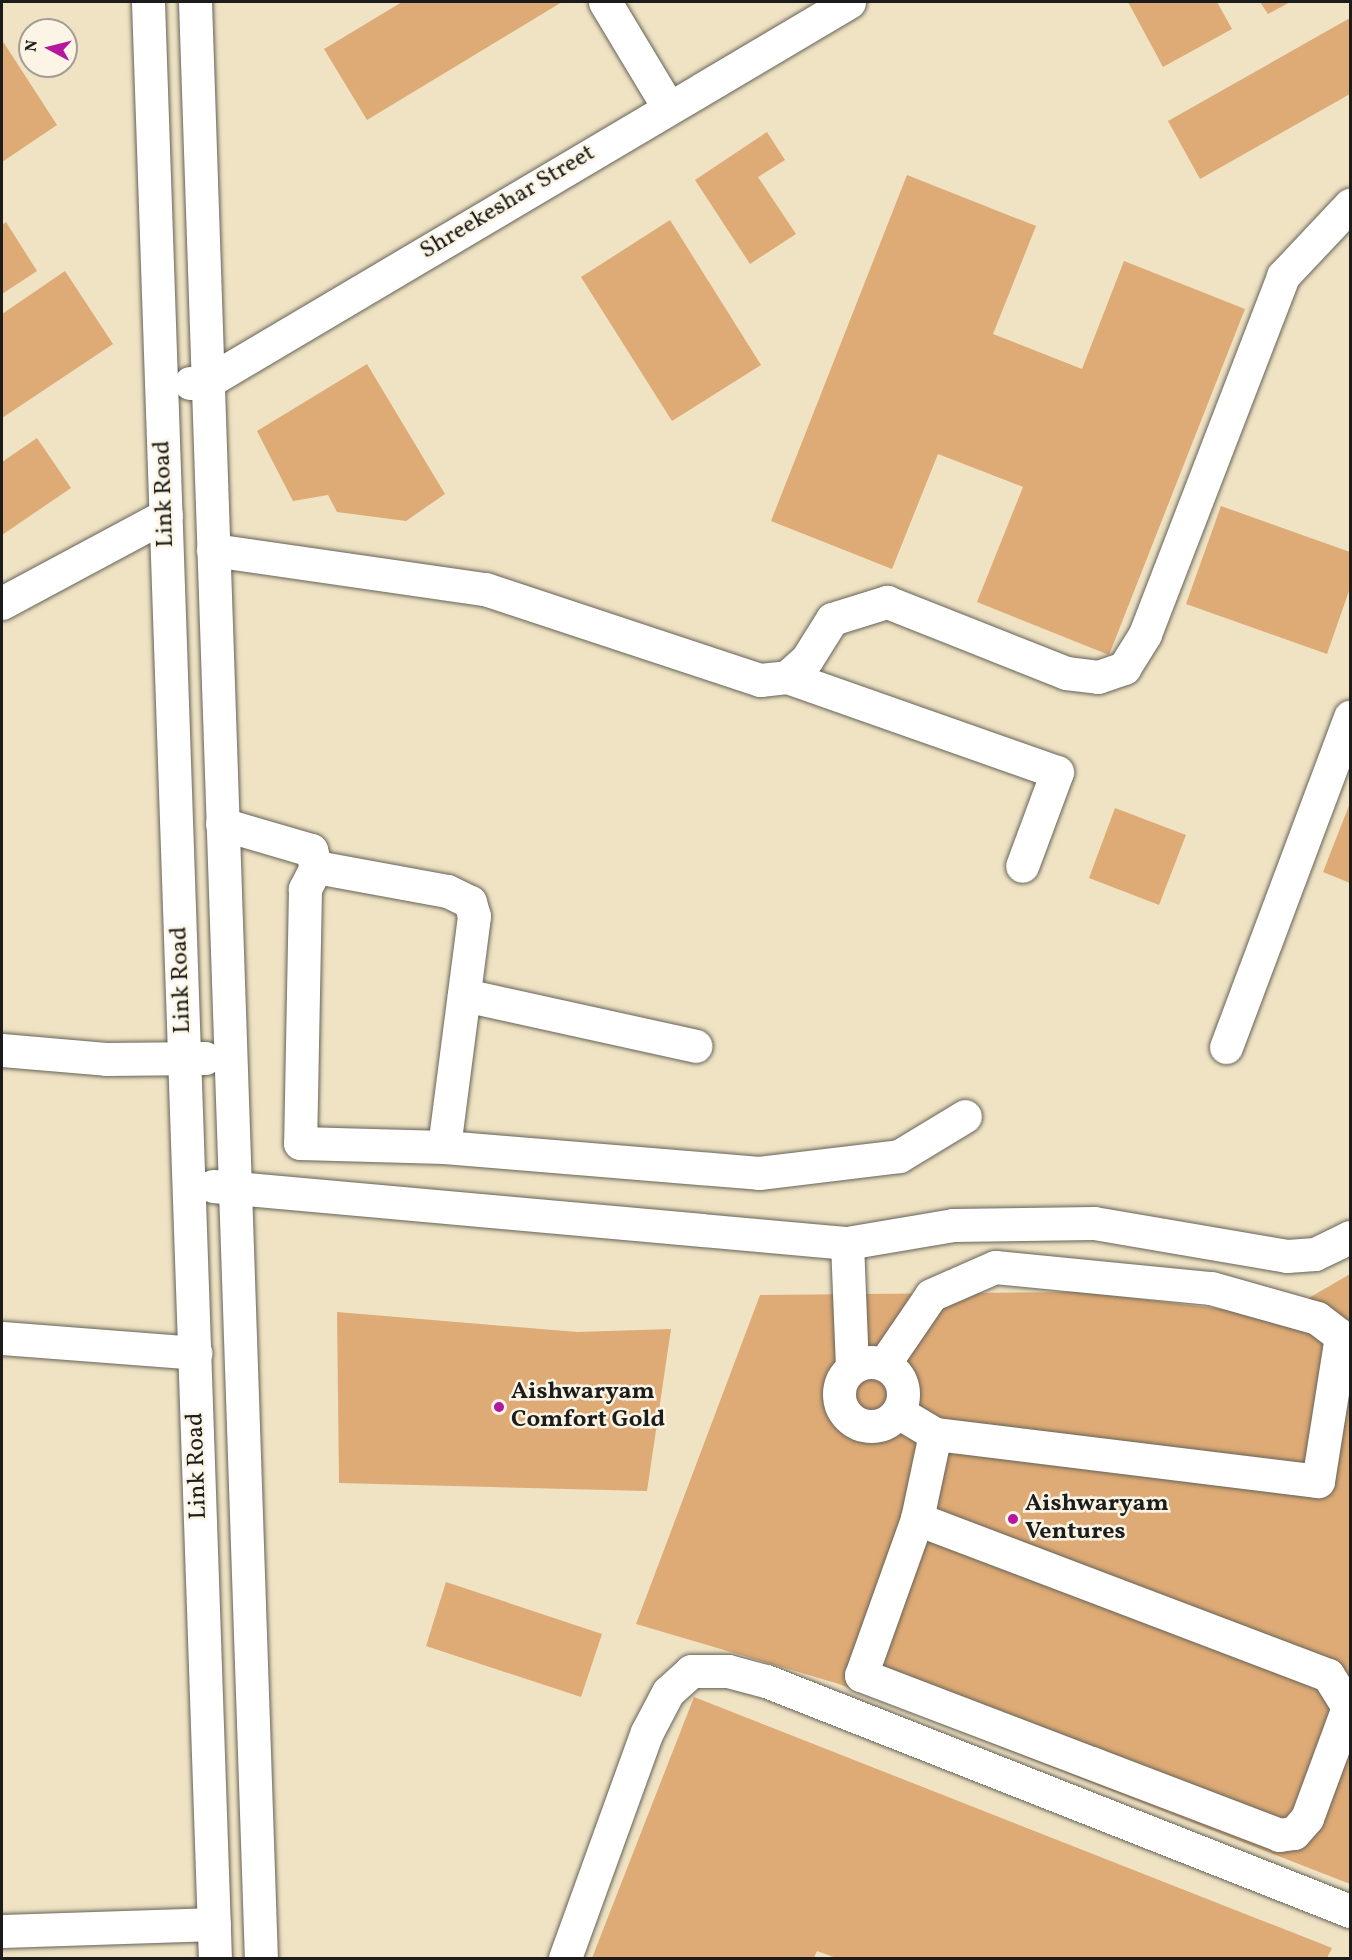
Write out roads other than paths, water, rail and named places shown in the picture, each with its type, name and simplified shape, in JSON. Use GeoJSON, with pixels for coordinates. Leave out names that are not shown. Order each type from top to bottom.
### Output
{"type":"FeatureCollection","features":[{"type":"Feature","properties":{"kind":"street","name":"Link Road"},"geometry":{"type":"LineString","coordinates":[[148,2],[215,1959]]}},
{"type":"Feature","properties":{"kind":"street","name":"Link Road"},"geometry":{"type":"LineString","coordinates":[[195,2],[261,1959]]}},
{"type":"Feature","properties":{"kind":"street"},"geometry":{"type":"LineString","coordinates":[[605,2],[668,107]]}},
{"type":"Feature","properties":{"kind":"street","name":"Shreekeshar Street"},"geometry":{"type":"LineString","coordinates":[[161,384],[207,381],[849,2]]}},
{"type":"Feature","properties":{"kind":"street"},"geometry":{"type":"LineString","coordinates":[[787,677],[807,659],[832,619],[886,602],[1066,673],[1098,677],[1124,668],[1145,634],[1283,276],[1312,239],[1350,206]]}},
{"type":"Feature","properties":{"kind":"street"},"geometry":{"type":"LineString","coordinates":[[2,603],[166,515]]}},
{"type":"Feature","properties":{"kind":"street"},"geometry":{"type":"LineString","coordinates":[[213,550],[485,589],[730,673],[760,680],[787,677],[1057,772],[1022,866]]}},
{"type":"Feature","properties":{"kind":"street"},"geometry":{"type":"LineString","coordinates":[[1226,1047],[1350,717]]}},
{"type":"Feature","properties":{"kind":"street"},"geometry":{"type":"LineString","coordinates":[[222,824],[311,850],[316,867],[305,889],[300,1143],[444,1147],[759,1173],[899,1156],[965,1116]]}},
{"type":"Feature","properties":{"kind":"street"},"geometry":{"type":"LineString","coordinates":[[316,867],[462,895],[474,916],[444,1147]]}},
{"type":"Feature","properties":{"kind":"street"},"geometry":{"type":"LineString","coordinates":[[464,995],[695,1046]]}},
{"type":"Feature","properties":{"kind":"street"},"geometry":{"type":"LineString","coordinates":[[2,1050],[47,1057],[231,1058]]}},
{"type":"Feature","properties":{"kind":"street"},"geometry":{"type":"LineString","coordinates":[[189,1184],[847,1244],[889,1239],[914,1229],[1010,1223],[1094,1223],[1287,1256],[1315,1254],[1350,1237]]}},
{"type":"Feature","properties":{"kind":"street"},"geometry":{"type":"LineString","coordinates":[[847,1244],[852,1368],[840,1384],[845,1414],[872,1427],[898,1412]]}},
{"type":"Feature","properties":{"kind":"street"},"geometry":{"type":"LineString","coordinates":[[852,1368],[884,1364],[930,1294],[995,1267],[1211,1288],[1317,1318],[1341,1336],[1318,1481],[935,1434],[898,1412]]}},
{"type":"Feature","properties":{"kind":"street"},"geometry":{"type":"LineString","coordinates":[[2,1338],[195,1353]]}},
{"type":"Feature","properties":{"kind":"street"},"geometry":{"type":"LineString","coordinates":[[884,1364],[900,1380],[898,1412]]}},
{"type":"Feature","properties":{"kind":"street"},"geometry":{"type":"LineString","coordinates":[[917,1519],[1328,1675],[1341,1689],[1348,1707],[1307,1818],[1294,1833],[1279,1835],[861,1675],[917,1519],[935,1434]]}},
{"type":"Feature","properties":{"kind":"street"},"geometry":{"type":"LineString","coordinates":[[565,1959],[647,1732],[668,1692],[691,1671],[728,1671],[766,1681],[1350,1911]]}},
{"type":"Feature","properties":{"kind":"street"},"geometry":{"type":"LineString","coordinates":[[2,1931],[38,1944],[214,1924]]}},
{"type":"Feature","properties":{"kind":"place","name":"Aishwaryam Comfort Gold"},"geometry":{"type":"Point","coordinates":[499,1407]}},
{"type":"Feature","properties":{"kind":"place","name":"Aishwaryam Ventures"},"geometry":{"type":"Point","coordinates":[1013,1519]}}]}
